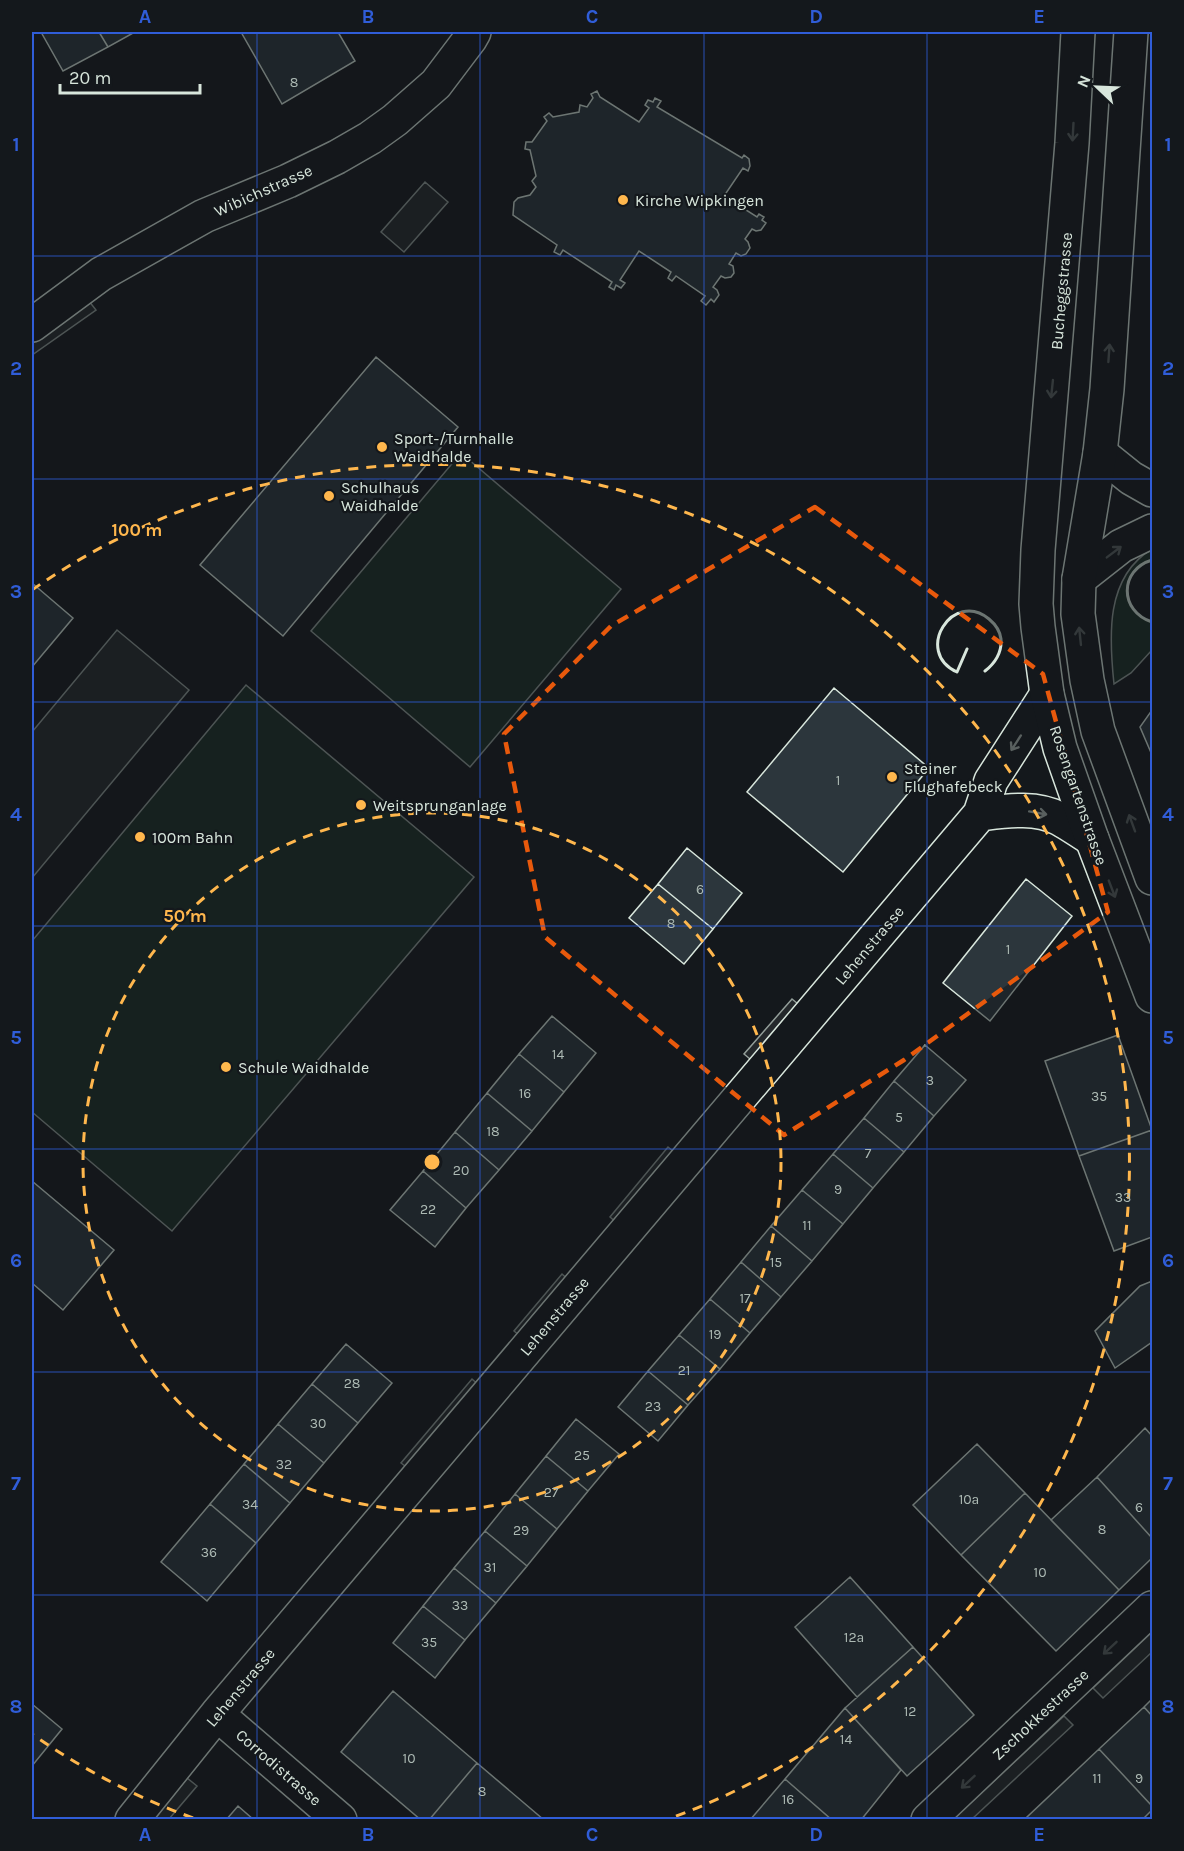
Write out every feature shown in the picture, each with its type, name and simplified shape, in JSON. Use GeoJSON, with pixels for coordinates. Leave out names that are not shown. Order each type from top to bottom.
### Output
{"type":"FeatureCollection","features":[{"type":"Feature","properties":{"kind":"street","name":"Wibichstrasse"},"geometry":{"type":"LineString","coordinates":[[32,325],[101,274],[204,216],[288,181],[370,138],[436,84],[474,32]]}},
{"type":"Feature","properties":{"kind":"street","name":"Bucheggstrasse"},"geometry":{"type":"LineString","coordinates":[[1038,550],[1072,143],[1078,32]]}},
{"type":"Feature","properties":{"kind":"street"},"geometry":{"type":"LineString","coordinates":[[1131,32],[1107,389],[1100,453],[1079,579],[1078,614],[1081,644],[1098,731],[1152,878]]}},
{"type":"Feature","properties":{"kind":"street"},"geometry":{"type":"LineString","coordinates":[[1100,453],[1131,478],[1152,490]]}},
{"type":"Feature","properties":{"kind":"street"},"geometry":{"type":"LineString","coordinates":[[1079,579],[1120,546],[1152,531]]}},
{"type":"Feature","properties":{"kind":"street","name":"Rosengartenstrasse"},"geometry":{"type":"LineString","coordinates":[[1038,550],[1036,604],[1047,694],[1060,748],[1152,996]]}},
{"type":"Feature","properties":{"kind":"street","name":"Lehenstrasse"},"geometry":{"type":"LineString","coordinates":[[132,1820],[217,1714],[980,814],[991,781],[1047,694]]}},
{"type":"Feature","properties":{"kind":"street"},"geometry":{"type":"LineString","coordinates":[[980,814],[1035,811],[1058,817],[1092,839]]}},
{"type":"Feature","properties":{"kind":"street","name":"Zschokkestrasse"},"geometry":{"type":"LineString","coordinates":[[928,1820],[1152,1608]]}},
{"type":"Feature","properties":{"kind":"street","name":"Corrodistrasse"},"geometry":{"type":"LineString","coordinates":[[217,1714],[340,1820]]}},
{"type":"Feature","properties":{"kind":"highlighted area"},"geometry":{"type":"Polygon","coordinates":[[[815,507],[1043,674],[1108,912],[904,1060],[784,1135],[545,937],[504,734],[611,626],[815,507]]]}},
{"type":"Feature","properties":{"kind":"green space"},"geometry":{"type":"Polygon","coordinates":[[[461,453],[621,589],[470,767],[311,631],[461,453]]]}},
{"type":"Feature","properties":{"kind":"green space"},"geometry":{"type":"Polygon","coordinates":[[[1152,549],[1152,560],[1133,572],[1127,591],[1133,609],[1141,617],[1152,622],[1152,650],[1131,673],[1114,684],[1111,628],[1118,592],[1126,575],[1137,561],[1152,549]]]}},
{"type":"Feature","properties":{"kind":"green space"},"geometry":{"type":"Polygon","coordinates":[[[246,685],[474,877],[172,1231],[32,1112],[32,941],[246,685]]]}},
{"type":"Feature","properties":{"kind":"shaded area"},"geometry":{"type":"Polygon","coordinates":[[[425,182],[448,202],[404,252],[381,232],[425,182]]]}},
{"type":"Feature","properties":{"kind":"shaded area"},"geometry":{"type":"Polygon","coordinates":[[[85,296],[96,310],[32,355],[32,337],[85,296]]]}},
{"type":"Feature","properties":{"kind":"shaded area"},"geometry":{"type":"Polygon","coordinates":[[[117,630],[189,690],[32,878],[32,732],[117,630]]]}},
{"type":"Feature","properties":{"kind":"shaded area"},"geometry":{"type":"Polygon","coordinates":[[[792,999],[803,1008],[756,1064],[744,1054],[792,999]]]}},
{"type":"Feature","properties":{"kind":"shaded area"},"geometry":{"type":"Polygon","coordinates":[[[668,1147],[679,1156],[620,1226],[610,1217],[668,1147]]]}},
{"type":"Feature","properties":{"kind":"shaded area"},"geometry":{"type":"Polygon","coordinates":[[[562,1274],[572,1283],[525,1340],[514,1331],[562,1274]]]}},
{"type":"Feature","properties":{"kind":"shaded area"},"geometry":{"type":"Polygon","coordinates":[[[472,1379],[482,1388],[413,1472],[401,1463],[472,1379]]]}},
{"type":"Feature","properties":{"kind":"shaded area"},"geometry":{"type":"Polygon","coordinates":[[[1152,1632],[1152,1652],[1103,1698],[1093,1688],[1152,1632]]]}},
{"type":"Feature","properties":{"kind":"shaded area"},"geometry":{"type":"Polygon","coordinates":[[[1064,1716],[1073,1725],[972,1819],[953,1819],[1064,1716]]]}},
{"type":"Feature","properties":{"kind":"shaded area"},"geometry":{"type":"Polygon","coordinates":[[[187,1778],[197,1786],[169,1819],[151,1820],[187,1778]]]}},
{"type":"Feature","properties":{"kind":"building"},"geometry":{"type":"Polygon","coordinates":[[[41,32],[99,32],[108,47],[63,71],[41,32]]]}},
{"type":"Feature","properties":{"kind":"building"},"geometry":{"type":"Polygon","coordinates":[[[99,32],[135,32],[108,47],[99,32]]]}},
{"type":"Feature","properties":{"kind":"building"},"geometry":{"type":"Polygon","coordinates":[[[241,32],[338,32],[355,61],[282,104],[241,32]]]}},
{"type":"Feature","properties":{"kind":"building","name":"Kirche Wipkingen"},"geometry":{"type":"Polygon","coordinates":[[[597,91],[600,97],[639,122],[649,108],[645,105],[648,100],[653,102],[655,98],[661,101],[657,107],[742,158],[744,155],[749,159],[748,171],[743,168],[724,196],[757,217],[759,214],[764,217],[762,220],[766,223],[761,230],[752,229],[745,239],[750,248],[746,254],[741,256],[736,253],[729,264],[733,266],[734,273],[731,277],[721,276],[713,287],[719,295],[714,302],[711,299],[706,305],[701,301],[705,296],[676,276],[672,281],[668,278],[671,272],[639,251],[620,280],[625,283],[621,288],[616,285],[614,290],[609,287],[612,282],[563,250],[560,255],[554,252],[557,245],[513,215],[514,202],[518,198],[530,195],[536,187],[532,181],[536,176],[530,150],[525,149],[526,142],[532,142],[547,121],[544,117],[549,113],[553,117],[579,112],[580,105],[587,107],[593,98],[591,94],[597,91]]]}},
{"type":"Feature","properties":{"kind":"building","name":"Schulhaus Waidhalde"},"geometry":{"type":"Polygon","coordinates":[[[376,357],[458,427],[283,636],[200,565],[376,357]]]}},
{"type":"Feature","properties":{"kind":"building"},"geometry":{"type":"Polygon","coordinates":[[[32,583],[73,618],[32,667],[32,583]]]}},
{"type":"Feature","properties":{"kind":"building"},"geometry":{"type":"Polygon","coordinates":[[[834,688],[929,768],[843,872],[747,792],[834,688]]]}},
{"type":"Feature","properties":{"kind":"building"},"geometry":{"type":"Polygon","coordinates":[[[1152,710],[1152,755],[1140,727],[1152,710]]]}},
{"type":"Feature","properties":{"kind":"building"},"geometry":{"type":"Polygon","coordinates":[[[687,848],[742,893],[713,929],[658,884],[687,848]]]}},
{"type":"Feature","properties":{"kind":"building"},"geometry":{"type":"Polygon","coordinates":[[[1026,879],[1072,916],[990,1021],[943,983],[1026,879]]]}},
{"type":"Feature","properties":{"kind":"building"},"geometry":{"type":"Polygon","coordinates":[[[658,884],[713,929],[684,964],[629,918],[658,884]]]}},
{"type":"Feature","properties":{"kind":"building"},"geometry":{"type":"Polygon","coordinates":[[[552,1016],[596,1053],[564,1092],[519,1054],[552,1016]]]}},
{"type":"Feature","properties":{"kind":"building"},"geometry":{"type":"Polygon","coordinates":[[[1118,1035],[1152,1130],[1079,1156],[1045,1061],[1118,1035]]]}},
{"type":"Feature","properties":{"kind":"building"},"geometry":{"type":"Polygon","coordinates":[[[925,1045],[966,1080],[934,1116],[894,1081],[925,1045]]]}},
{"type":"Feature","properties":{"kind":"building"},"geometry":{"type":"Polygon","coordinates":[[[519,1054],[564,1092],[532,1131],[487,1093],[519,1054]]]}},
{"type":"Feature","properties":{"kind":"building"},"geometry":{"type":"Polygon","coordinates":[[[894,1081],[934,1116],[904,1152],[864,1118],[894,1081]]]}},
{"type":"Feature","properties":{"kind":"building"},"geometry":{"type":"Polygon","coordinates":[[[487,1093],[532,1131],[499,1170],[455,1132],[487,1093]]]}},
{"type":"Feature","properties":{"kind":"building"},"geometry":{"type":"Polygon","coordinates":[[[864,1118],[904,1152],[873,1188],[833,1154],[864,1118]]]}},
{"type":"Feature","properties":{"kind":"building"},"geometry":{"type":"Polygon","coordinates":[[[1152,1130],[1152,1237],[1114,1251],[1079,1156],[1152,1130]]]}},
{"type":"Feature","properties":{"kind":"building"},"geometry":{"type":"Polygon","coordinates":[[[455,1132],[499,1170],[466,1208],[423,1171],[455,1132]]]}},
{"type":"Feature","properties":{"kind":"building"},"geometry":{"type":"Polygon","coordinates":[[[833,1154],[873,1188],[843,1224],[802,1190],[833,1154]]]}},
{"type":"Feature","properties":{"kind":"building"},"geometry":{"type":"Polygon","coordinates":[[[423,1171],[466,1208],[435,1247],[390,1210],[423,1171]]]}},
{"type":"Feature","properties":{"kind":"building"},"geometry":{"type":"Polygon","coordinates":[[[32,1181],[114,1250],[63,1310],[32,1283],[32,1181]]]}},
{"type":"Feature","properties":{"kind":"building"},"geometry":{"type":"Polygon","coordinates":[[[802,1190],[843,1224],[812,1261],[771,1226],[802,1190]]]}},
{"type":"Feature","properties":{"kind":"building"},"geometry":{"type":"Polygon","coordinates":[[[771,1226],[812,1261],[781,1297],[741,1262],[771,1226]]]}},
{"type":"Feature","properties":{"kind":"building"},"geometry":{"type":"Polygon","coordinates":[[[741,1262],[781,1297],[750,1333],[710,1299],[741,1262]]]}},
{"type":"Feature","properties":{"kind":"building"},"geometry":{"type":"Polygon","coordinates":[[[1152,1281],[1152,1342],[1115,1368],[1095,1331],[1140,1286],[1152,1281]]]}},
{"type":"Feature","properties":{"kind":"building"},"geometry":{"type":"Polygon","coordinates":[[[710,1299],[750,1333],[720,1369],[679,1335],[710,1299]]]}},
{"type":"Feature","properties":{"kind":"building"},"geometry":{"type":"Polygon","coordinates":[[[679,1335],[720,1369],[688,1405],[648,1371],[679,1335]]]}},
{"type":"Feature","properties":{"kind":"building"},"geometry":{"type":"Polygon","coordinates":[[[346,1344],[392,1383],[358,1423],[312,1384],[346,1344]]]}},
{"type":"Feature","properties":{"kind":"building"},"geometry":{"type":"Polygon","coordinates":[[[648,1371],[688,1405],[658,1441],[618,1407],[648,1371]]]}},
{"type":"Feature","properties":{"kind":"building"},"geometry":{"type":"Polygon","coordinates":[[[312,1384],[358,1423],[324,1463],[278,1424],[312,1384]]]}},
{"type":"Feature","properties":{"kind":"building"},"geometry":{"type":"Polygon","coordinates":[[[576,1419],[619,1454],[588,1491],[546,1456],[576,1419]]]}},
{"type":"Feature","properties":{"kind":"building"},"geometry":{"type":"Polygon","coordinates":[[[278,1424],[324,1463],[290,1503],[244,1464],[278,1424]]]}},
{"type":"Feature","properties":{"kind":"building"},"geometry":{"type":"Polygon","coordinates":[[[1145,1428],[1152,1436],[1152,1538],[1097,1477],[1145,1428]]]}},
{"type":"Feature","properties":{"kind":"building"},"geometry":{"type":"Polygon","coordinates":[[[977,1444],[1025,1493],[961,1555],[913,1505],[977,1444]]]}},
{"type":"Feature","properties":{"kind":"building"},"geometry":{"type":"Polygon","coordinates":[[[546,1456],[588,1491],[557,1529],[515,1494],[546,1456]]]}},
{"type":"Feature","properties":{"kind":"building"},"geometry":{"type":"Polygon","coordinates":[[[244,1464],[290,1503],[256,1543],[210,1504],[244,1464]]]}},
{"type":"Feature","properties":{"kind":"building"},"geometry":{"type":"Polygon","coordinates":[[[1097,1477],[1152,1538],[1152,1558],[1119,1590],[1051,1520],[1097,1477]]]}},
{"type":"Feature","properties":{"kind":"building"},"geometry":{"type":"Polygon","coordinates":[[[1025,1493],[1119,1590],[1056,1651],[961,1555],[1025,1493]]]}},
{"type":"Feature","properties":{"kind":"building"},"geometry":{"type":"Polygon","coordinates":[[[515,1494],[557,1529],[527,1566],[485,1531],[515,1494]]]}},
{"type":"Feature","properties":{"kind":"building"},"geometry":{"type":"Polygon","coordinates":[[[210,1504],[256,1543],[207,1601],[161,1562],[210,1504]]]}},
{"type":"Feature","properties":{"kind":"building"},"geometry":{"type":"Polygon","coordinates":[[[485,1531],[527,1566],[496,1603],[454,1568],[485,1531]]]}},
{"type":"Feature","properties":{"kind":"building"},"geometry":{"type":"Polygon","coordinates":[[[454,1568],[496,1603],[465,1640],[423,1606],[454,1568]]]}},
{"type":"Feature","properties":{"kind":"building"},"geometry":{"type":"Polygon","coordinates":[[[850,1577],[913,1647],[857,1697],[795,1627],[850,1577]]]}},
{"type":"Feature","properties":{"kind":"building"},"geometry":{"type":"Polygon","coordinates":[[[423,1606],[465,1640],[435,1678],[393,1643],[423,1606]]]}},
{"type":"Feature","properties":{"kind":"building"},"geometry":{"type":"Polygon","coordinates":[[[913,1647],[974,1715],[907,1776],[845,1708],[913,1647]]]}},
{"type":"Feature","properties":{"kind":"building"},"geometry":{"type":"Polygon","coordinates":[[[393,1691],[477,1763],[429,1820],[421,1820],[341,1752],[393,1691]]]}},
{"type":"Feature","properties":{"kind":"building"},"geometry":{"type":"Polygon","coordinates":[[[1152,1699],[1152,1716],[1144,1707],[1152,1699]]]}},
{"type":"Feature","properties":{"kind":"building"},"geometry":{"type":"Polygon","coordinates":[[[32,1704],[62,1729],[32,1766],[32,1704]]]}},
{"type":"Feature","properties":{"kind":"building"},"geometry":{"type":"Polygon","coordinates":[[[1144,1707],[1152,1716],[1152,1806],[1099,1749],[1144,1707]]]}},
{"type":"Feature","properties":{"kind":"building"},"geometry":{"type":"Polygon","coordinates":[[[845,1708],[901,1770],[861,1820],[832,1820],[785,1779],[845,1708]]]}},
{"type":"Feature","properties":{"kind":"building"},"geometry":{"type":"Polygon","coordinates":[[[1099,1749],[1152,1806],[1152,1810],[1142,1820],[1027,1820],[1026,1818],[1099,1749]]]}},
{"type":"Feature","properties":{"kind":"building"},"geometry":{"type":"Polygon","coordinates":[[[477,1763],[544,1820],[429,1820],[477,1763]]]}},
{"type":"Feature","properties":{"kind":"building"},"geometry":{"type":"Polygon","coordinates":[[[785,1779],[832,1820],[750,1820],[785,1779]]]}},
{"type":"Feature","properties":{"kind":"building"},"geometry":{"type":"Polygon","coordinates":[[[238,1806],[254,1820],[226,1820],[238,1806]]]}},
{"type":"Feature","properties":{"kind":"wall"},"geometry":{"type":"LineString","coordinates":[[1152,560],[1133,572],[1127,591],[1133,609],[1141,617],[1152,622]]}},
{"type":"Feature","properties":{"kind":"wall"},"geometry":{"type":"LineString","coordinates":[[967,649],[957,672],[944,663],[938,651],[938,639],[943,627],[951,617],[963,612],[975,612],[993,623],[1001,639],[997,657],[985,671]]}},
{"type":"Feature","properties":{"kind":"place","name":"Kirche Wipkingen"},"geometry":{"type":"Point","coordinates":[623,200]}},
{"type":"Feature","properties":{"kind":"place","name":"Sport-/Turnhalle Waidhalde"},"geometry":{"type":"Point","coordinates":[382,447]}},
{"type":"Feature","properties":{"kind":"place","name":"Schulhaus Waidhalde"},"geometry":{"type":"Point","coordinates":[329,496]}},
{"type":"Feature","properties":{"kind":"place","name":"Steiner Flughafebeck"},"geometry":{"type":"Point","coordinates":[892,777]}},
{"type":"Feature","properties":{"kind":"place","name":"Weitsprunganlage"},"geometry":{"type":"Point","coordinates":[361,805]}},
{"type":"Feature","properties":{"kind":"place","name":"100m Bahn"},"geometry":{"type":"Point","coordinates":[140,837]}},
{"type":"Feature","properties":{"kind":"place","name":"Schule Waidhalde"},"geometry":{"type":"Point","coordinates":[226,1067]}}]}
